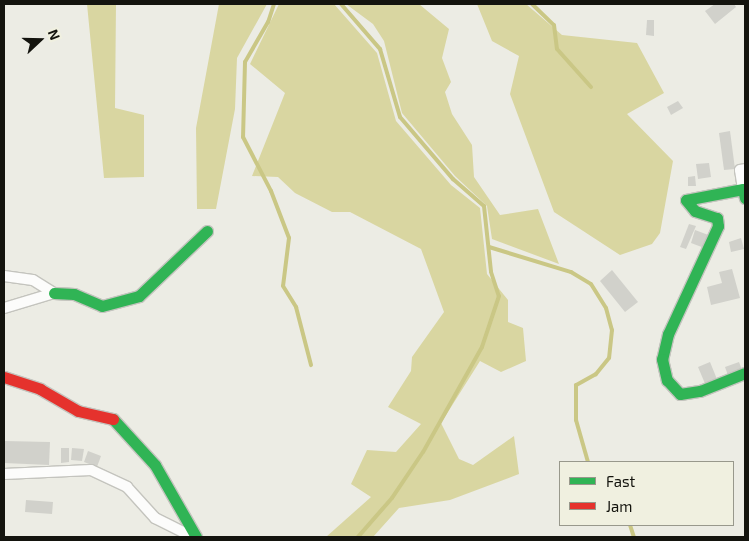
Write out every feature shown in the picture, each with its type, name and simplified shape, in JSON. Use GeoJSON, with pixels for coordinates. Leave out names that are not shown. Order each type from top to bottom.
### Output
{"type":"FeatureCollection","features":[{"type":"Feature","properties":{"kind":"street"},"geometry":{"type":"LineString","coordinates":[[745,168],[740,170],[744,193],[686,200],[695,211],[717,218],[718,226],[668,334],[662,359],[667,380],[680,394],[700,392],[745,373]]}},
{"type":"Feature","properties":{"kind":"street"},"geometry":{"type":"LineString","coordinates":[[4,308],[54,293],[74,294],[102,306],[139,296],[207,231]]}},
{"type":"Feature","properties":{"kind":"street"},"geometry":{"type":"LineString","coordinates":[[4,276],[32,280],[54,293]]}},
{"type":"Feature","properties":{"kind":"street"},"geometry":{"type":"LineString","coordinates":[[4,377],[40,389],[78,411],[112,418],[123,426],[155,464],[194,537]]}},
{"type":"Feature","properties":{"kind":"street"},"geometry":{"type":"LineString","coordinates":[[4,474],[91,470],[126,488],[155,518],[194,537]]}},
{"type":"Feature","properties":{"kind":"shaded area"},"geometry":{"type":"Polygon","coordinates":[[[87,4],[116,4],[115,108],[144,115],[144,177],[104,178],[87,4]]]}},
{"type":"Feature","properties":{"kind":"shaded area"},"geometry":{"type":"Polygon","coordinates":[[[219,4],[267,4],[237,58],[235,109],[216,209],[197,209],[196,128],[219,4]]]}},
{"type":"Feature","properties":{"kind":"shaded area"},"geometry":{"type":"Polygon","coordinates":[[[279,4],[334,4],[377,53],[396,121],[451,185],[480,208],[487,274],[508,300],[508,322],[523,328],[526,361],[501,372],[480,361],[441,423],[459,459],[473,465],[514,436],[519,474],[450,500],[399,508],[373,537],[326,537],[371,497],[351,484],[367,450],[396,452],[421,424],[388,407],[411,371],[412,357],[444,312],[421,249],[350,212],[332,212],[295,193],[278,177],[252,176],[285,93],[250,64],[279,4]]]}},
{"type":"Feature","properties":{"kind":"shaded area"},"geometry":{"type":"Polygon","coordinates":[[[346,4],[419,4],[449,29],[442,58],[451,82],[445,92],[452,114],[472,145],[474,177],[500,215],[538,209],[559,264],[492,239],[487,206],[455,176],[402,113],[384,41],[373,24],[346,4]]]}},
{"type":"Feature","properties":{"kind":"shaded area"},"geometry":{"type":"Polygon","coordinates":[[[477,4],[526,4],[562,35],[637,43],[664,93],[627,114],[673,161],[660,233],[652,244],[620,255],[554,212],[510,94],[519,56],[492,41],[477,4]]]}},
{"type":"Feature","properties":{"kind":"building"},"geometry":{"type":"Polygon","coordinates":[[[715,4],[734,4],[736,7],[715,24],[705,11],[715,4]]]}},
{"type":"Feature","properties":{"kind":"building"},"geometry":{"type":"Polygon","coordinates":[[[647,20],[654,20],[654,36],[646,35],[647,20]]]}},
{"type":"Feature","properties":{"kind":"building"},"geometry":{"type":"Polygon","coordinates":[[[678,101],[683,108],[671,115],[667,107],[678,101]]]}},
{"type":"Feature","properties":{"kind":"building"},"geometry":{"type":"Polygon","coordinates":[[[730,131],[735,169],[724,170],[719,133],[730,131]]]}},
{"type":"Feature","properties":{"kind":"building"},"geometry":{"type":"Polygon","coordinates":[[[709,163],[711,177],[698,179],[696,164],[709,163]]]}},
{"type":"Feature","properties":{"kind":"building"},"geometry":{"type":"Polygon","coordinates":[[[695,176],[696,186],[688,186],[688,177],[695,176]]]}},
{"type":"Feature","properties":{"kind":"building"},"geometry":{"type":"Polygon","coordinates":[[[689,224],[696,226],[686,249],[680,247],[689,224]]]}},
{"type":"Feature","properties":{"kind":"building"},"geometry":{"type":"Polygon","coordinates":[[[695,230],[711,236],[707,249],[691,243],[695,230]]]}},
{"type":"Feature","properties":{"kind":"building"},"geometry":{"type":"Polygon","coordinates":[[[741,238],[744,249],[731,252],[729,242],[741,238]]]}},
{"type":"Feature","properties":{"kind":"building"},"geometry":{"type":"Polygon","coordinates":[[[732,269],[740,298],[711,305],[707,287],[722,283],[719,272],[732,269]]]}},
{"type":"Feature","properties":{"kind":"building"},"geometry":{"type":"Polygon","coordinates":[[[612,270],[638,302],[625,312],[600,281],[612,270]]]}},
{"type":"Feature","properties":{"kind":"building"},"geometry":{"type":"Polygon","coordinates":[[[710,362],[721,389],[709,393],[698,367],[710,362]]]}},
{"type":"Feature","properties":{"kind":"building"},"geometry":{"type":"Polygon","coordinates":[[[739,362],[744,375],[730,381],[725,367],[739,362]]]}},
{"type":"Feature","properties":{"kind":"building"},"geometry":{"type":"Polygon","coordinates":[[[4,441],[50,442],[49,465],[4,463],[4,441]]]}},
{"type":"Feature","properties":{"kind":"building"},"geometry":{"type":"Polygon","coordinates":[[[61,448],[69,448],[69,462],[61,463],[61,448]]]}},
{"type":"Feature","properties":{"kind":"building"},"geometry":{"type":"Polygon","coordinates":[[[72,448],[84,449],[82,461],[71,460],[72,448]]]}},
{"type":"Feature","properties":{"kind":"building"},"geometry":{"type":"Polygon","coordinates":[[[88,451],[101,456],[97,467],[84,462],[88,451]]]}},
{"type":"Feature","properties":{"kind":"building"},"geometry":{"type":"Polygon","coordinates":[[[26,500],[53,502],[52,514],[25,512],[26,500]]]}},
{"type":"Feature","properties":{"kind":"waterway"},"geometry":{"type":"LineString","coordinates":[[274,4],[268,22],[245,62],[243,137],[271,191],[289,238],[283,286],[296,307],[311,365]]}},
{"type":"Feature","properties":{"kind":"waterway"},"geometry":{"type":"LineString","coordinates":[[341,4],[380,49],[400,117],[453,179],[484,206],[491,272],[499,296],[482,347],[423,452],[392,498],[358,537]]}},
{"type":"Feature","properties":{"kind":"waterway"},"geometry":{"type":"LineString","coordinates":[[532,4],[554,25],[557,49],[591,87]]}},
{"type":"Feature","properties":{"kind":"waterway"},"geometry":{"type":"LineString","coordinates":[[489,247],[571,272],[591,284],[606,308],[612,330],[609,358],[596,374],[576,385],[576,420],[588,461]]}},
{"type":"Feature","properties":{"kind":"waterway"},"geometry":{"type":"LineString","coordinates":[[630,526],[634,537]]}},
{"type":"Feature","properties":{"kind":"traffic: fast"},"geometry":{"type":"LineString","coordinates":[[745,198],[743,189],[686,200],[695,211],[717,218],[718,226],[668,334],[662,359],[667,380],[680,394],[700,391],[745,373]]}},
{"type":"Feature","properties":{"kind":"traffic: fast"},"geometry":{"type":"LineString","coordinates":[[54,293],[74,294],[102,306],[139,296],[207,231]]}},
{"type":"Feature","properties":{"kind":"traffic: fast"},"geometry":{"type":"LineString","coordinates":[[113,419],[155,465],[196,537]]}},
{"type":"Feature","properties":{"kind":"traffic: jam"},"geometry":{"type":"LineString","coordinates":[[4,377],[40,389],[78,411],[113,419]]}}]}
